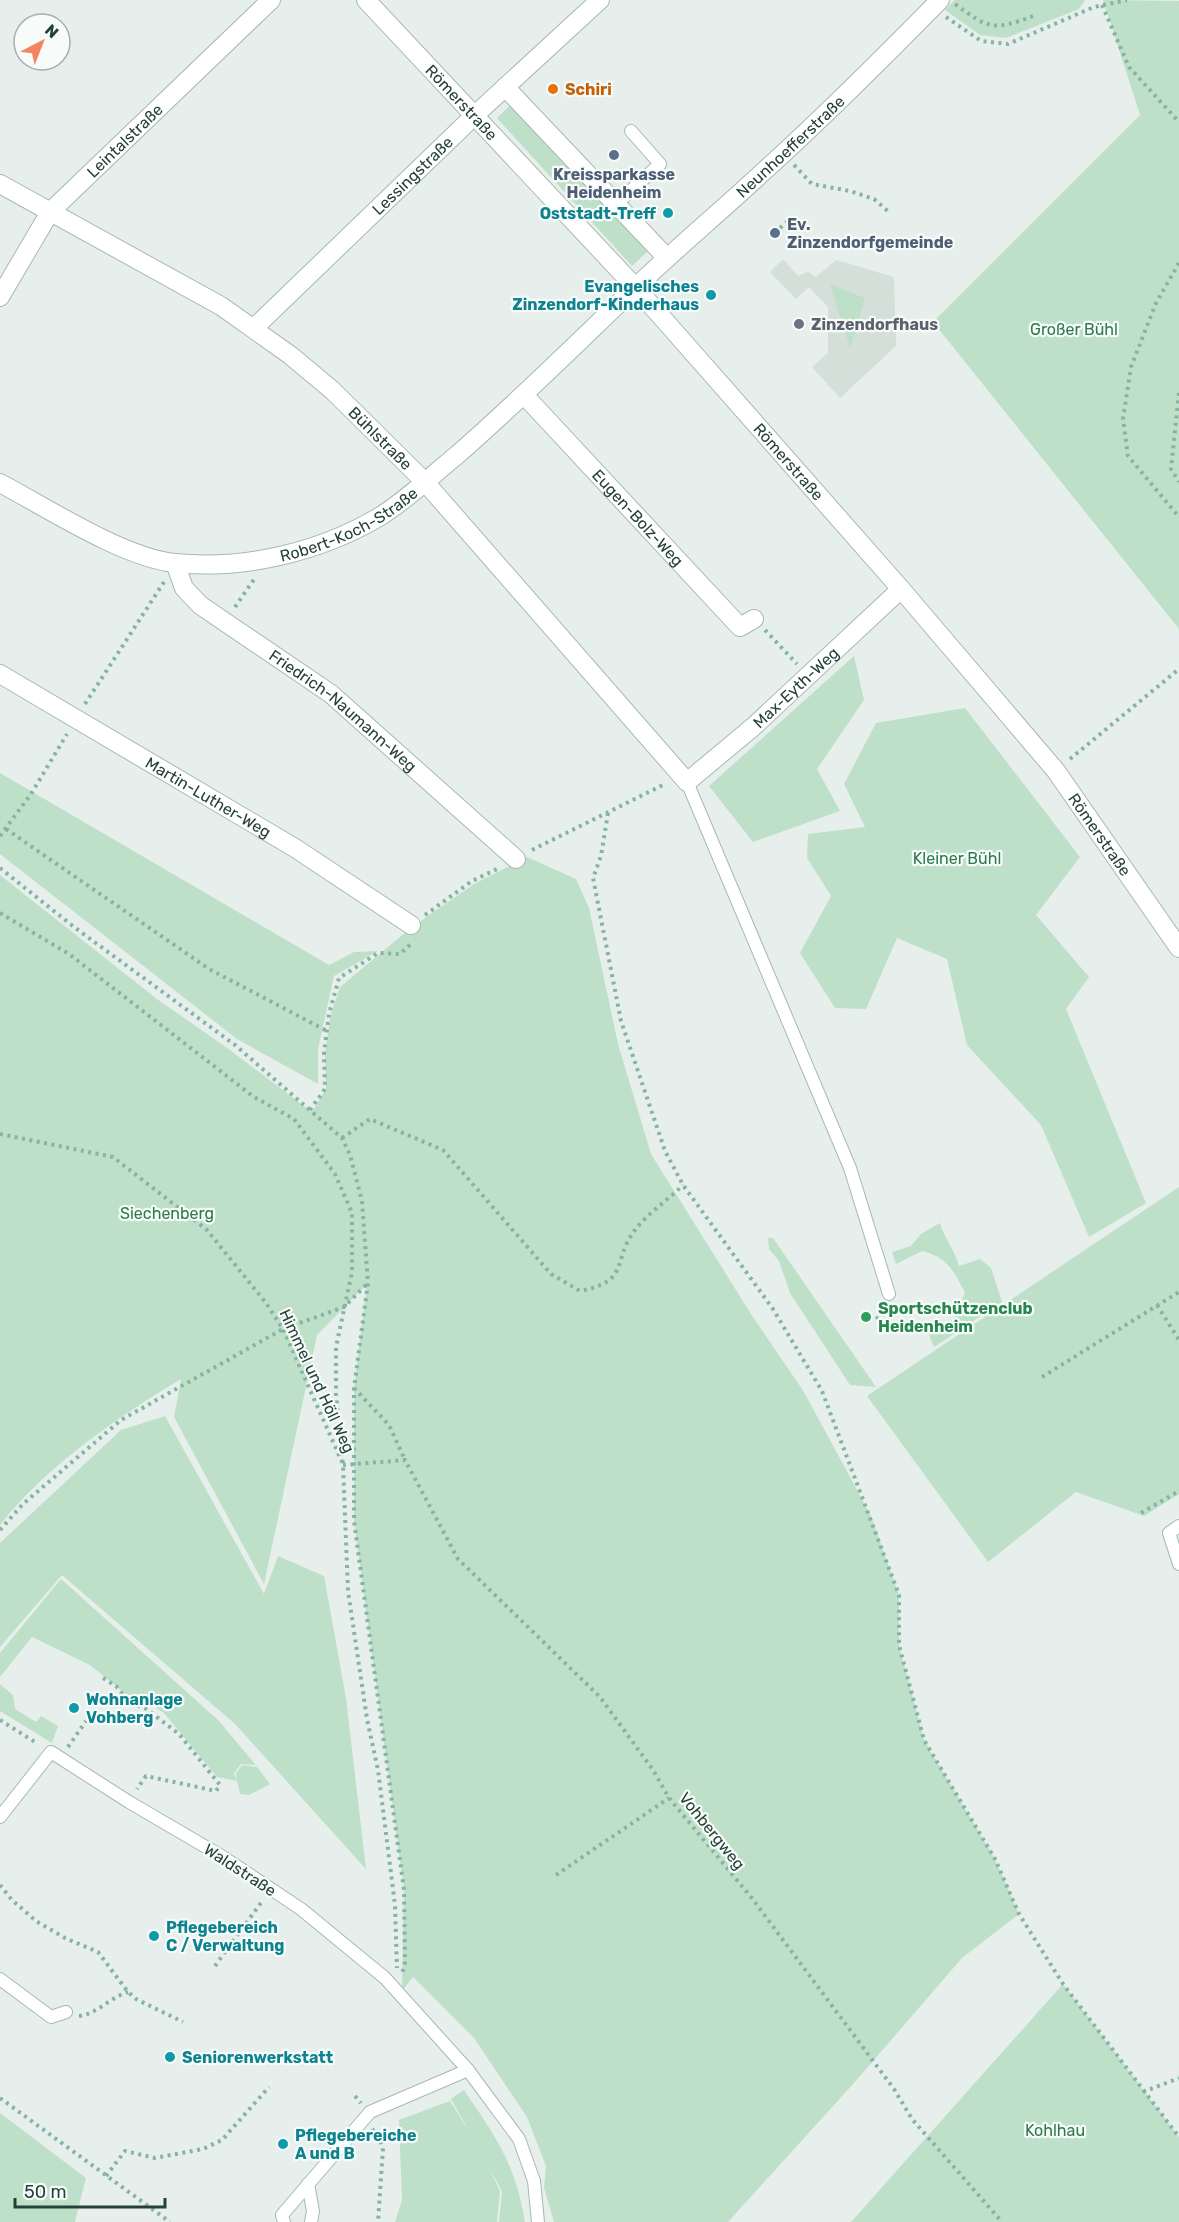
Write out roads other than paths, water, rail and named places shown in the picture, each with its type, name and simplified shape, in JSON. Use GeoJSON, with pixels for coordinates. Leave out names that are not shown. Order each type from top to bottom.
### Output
{"type":"FeatureCollection","features":[{"type":"Feature","properties":{"kind":"street","name":"Leintalstraße"},"geometry":{"type":"LineString","coordinates":[[0,297],[50,212],[271,0]]}},
{"type":"Feature","properties":{"kind":"street","name":"Römerstraße"},"geometry":{"type":"LineString","coordinates":[[366,0],[636,288],[901,589],[1056,771],[1179,948]]}},
{"type":"Feature","properties":{"kind":"street","name":"Lessingstraße"},"geometry":{"type":"LineString","coordinates":[[254,328],[475,115],[600,0]]}},
{"type":"Feature","properties":{"kind":"street","name":"Neunhoefferstraße"},"geometry":{"type":"LineString","coordinates":[[636,288],[783,154],[937,2]]}},
{"type":"Feature","properties":{"kind":"street"},"geometry":{"type":"LineString","coordinates":[[505,87],[667,258]]}},
{"type":"Feature","properties":{"kind":"street","name":"Bühlstraße"},"geometry":{"type":"LineString","coordinates":[[0,184],[194,290],[254,328],[332,390],[424,482],[687,782]]}},
{"type":"Feature","properties":{"kind":"street","name":"Robert-Koch-Straße"},"geometry":{"type":"LineString","coordinates":[[0,483],[124,548],[175,563],[269,558],[319,545],[352,531],[401,503],[525,396],[636,288]]}},
{"type":"Feature","properties":{"kind":"street","name":"Eugen-Bolz-Weg"},"geometry":{"type":"LineString","coordinates":[[525,396],[740,627],[754,619]]}},
{"type":"Feature","properties":{"kind":"street","name":"Friedrich-Naumann-Weg"},"geometry":{"type":"LineString","coordinates":[[175,563],[179,578],[190,596],[331,694],[516,859]]}},
{"type":"Feature","properties":{"kind":"street","name":"Max-Eyth-Weg"},"geometry":{"type":"LineString","coordinates":[[687,782],[753,727],[901,589]]}},
{"type":"Feature","properties":{"kind":"street","name":"Martin-Luther-Weg"},"geometry":{"type":"LineString","coordinates":[[0,674],[295,848],[411,925]]}},
{"type":"Feature","properties":{"kind":"lane"},"geometry":{"type":"LineString","coordinates":[[615,205],[660,164],[631,131]]}},
{"type":"Feature","properties":{"kind":"lane"},"geometry":{"type":"LineString","coordinates":[[687,782],[850,1168],[889,1294]]}},
{"type":"Feature","properties":{"kind":"lane"},"geometry":{"type":"LineString","coordinates":[[1179,1526],[1169,1533],[1179,1564]]}},
{"type":"Feature","properties":{"kind":"lane","name":"Waldstraße"},"geometry":{"type":"LineString","coordinates":[[0,1817],[55,1755],[223,1857],[301,1910],[395,1989],[468,2070],[519,2139],[534,2181],[538,2222]]}},
{"type":"Feature","properties":{"kind":"lane"},"geometry":{"type":"LineString","coordinates":[[0,1979],[51,2017],[66,2013]]}},
{"type":"Feature","properties":{"kind":"lane"},"geometry":{"type":"LineString","coordinates":[[284,2222],[282,2215],[370,2112],[468,2070]]}},
{"type":"Feature","properties":{"kind":"lane"},"geometry":{"type":"LineString","coordinates":[[308,2184],[313,2211],[311,2222]]}},
{"type":"Feature","properties":{"kind":"place","name":"Schiri"},"geometry":{"type":"Point","coordinates":[553,89]}},
{"type":"Feature","properties":{"kind":"place","name":"Kreissparkasse Heidenheim"},"geometry":{"type":"Point","coordinates":[614,155]}},
{"type":"Feature","properties":{"kind":"place","name":"Oststadt-Treff"},"geometry":{"type":"Point","coordinates":[668,213]}},
{"type":"Feature","properties":{"kind":"place","name":"Ev. Zinzendorfgemeinde"},"geometry":{"type":"Point","coordinates":[775,233]}},
{"type":"Feature","properties":{"kind":"place","name":"Evangelisches Zinzendorf-Kinderhaus"},"geometry":{"type":"Point","coordinates":[711,295]}},
{"type":"Feature","properties":{"kind":"place","name":"Zinzendorfhaus"},"geometry":{"type":"Point","coordinates":[799,324]}},
{"type":"Feature","properties":{"kind":"place","name":"Sportschützenclub Heidenheim"},"geometry":{"type":"Point","coordinates":[866,1317]}},
{"type":"Feature","properties":{"kind":"place","name":"Wohnanlage Vohberg"},"geometry":{"type":"Point","coordinates":[74,1708]}},
{"type":"Feature","properties":{"kind":"place","name":"Pflegebereich C / Verwaltung"},"geometry":{"type":"Point","coordinates":[154,1936]}},
{"type":"Feature","properties":{"kind":"place","name":"Seniorenwerkstatt"},"geometry":{"type":"Point","coordinates":[170,2057]}},
{"type":"Feature","properties":{"kind":"place","name":"Pflegebereiche A und B"},"geometry":{"type":"Point","coordinates":[283,2144]}},
{"type":"Feature","properties":{"kind":"park label","name":"Großer Bühl"},"geometry":{"type":"Point","coordinates":[1074,329]}},
{"type":"Feature","properties":{"kind":"park label","name":"Kleiner Bühl"},"geometry":{"type":"Point","coordinates":[957,858]}},
{"type":"Feature","properties":{"kind":"park label","name":"Siechenberg"},"geometry":{"type":"Point","coordinates":[167,1213]}},
{"type":"Feature","properties":{"kind":"park label","name":"Kohlhau"},"geometry":{"type":"Point","coordinates":[1055,2130]}}]}
